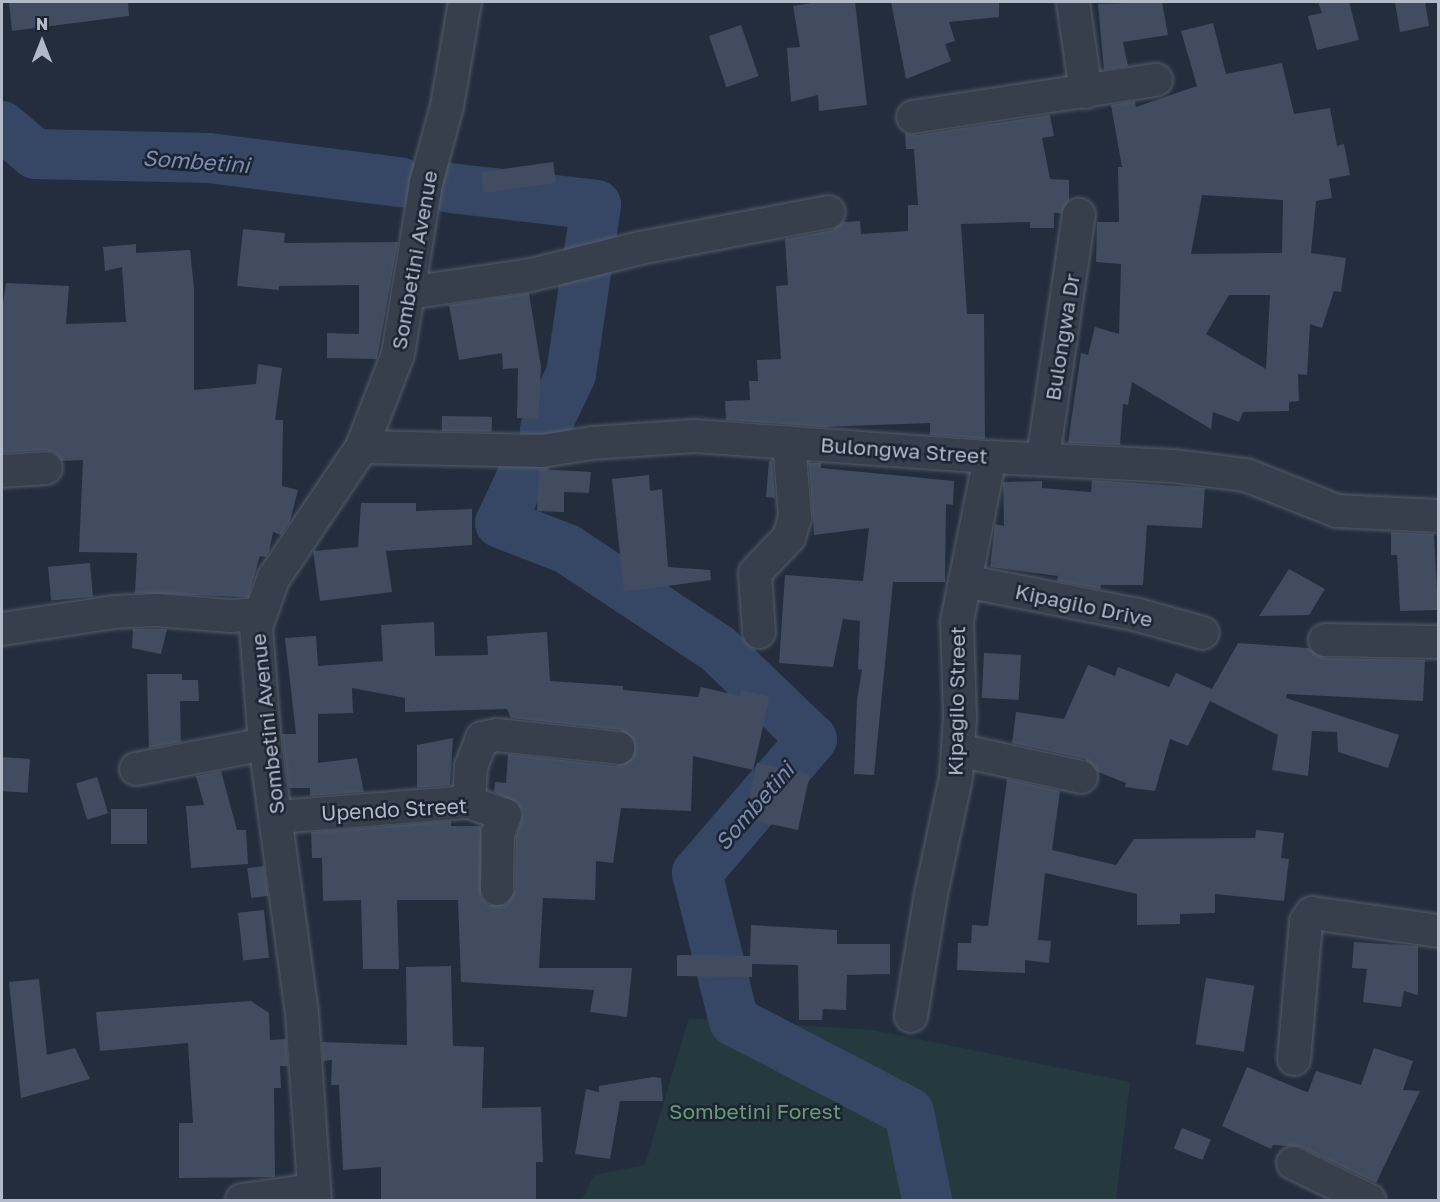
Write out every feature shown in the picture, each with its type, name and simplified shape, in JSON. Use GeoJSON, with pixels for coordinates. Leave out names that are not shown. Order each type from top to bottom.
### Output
{"type":"FeatureCollection","features":[{"type":"Feature","properties":{"kind":"street","name":"Sombetini Avenue"},"geometry":{"type":"LineString","coordinates":[[315,1195],[302,1013],[254,648],[258,614],[273,579],[362,447],[398,354],[426,183],[447,106],[465,2]]}},
{"type":"Feature","properties":{"kind":"street"},"geometry":{"type":"LineString","coordinates":[[1073,2],[1086,92]]}},
{"type":"Feature","properties":{"kind":"street"},"geometry":{"type":"LineString","coordinates":[[913,117],[1156,80]]}},
{"type":"Feature","properties":{"kind":"street"},"geometry":{"type":"LineString","coordinates":[[408,293],[531,275],[640,248],[829,212]]}},
{"type":"Feature","properties":{"kind":"street","name":"Bulongwa Dr"},"geometry":{"type":"LineString","coordinates":[[1043,458],[1079,215]]}},
{"type":"Feature","properties":{"kind":"street","name":"Bulongwa Street"},"geometry":{"type":"LineString","coordinates":[[362,447],[542,451],[592,442],[695,436],[990,457],[1043,458],[1206,469],[1246,475],[1336,511],[1438,516]]}},
{"type":"Feature","properties":{"kind":"street"},"geometry":{"type":"LineString","coordinates":[[759,632],[755,573],[789,537],[795,517],[789,442]]}},
{"type":"Feature","properties":{"kind":"street","name":"Kipagilo Street"},"geometry":{"type":"LineString","coordinates":[[911,1016],[958,750],[957,621],[990,457]]}},
{"type":"Feature","properties":{"kind":"street"},"geometry":{"type":"LineString","coordinates":[[2,471],[46,468]]}},
{"type":"Feature","properties":{"kind":"street","name":"Kipagilo Drive"},"geometry":{"type":"LineString","coordinates":[[965,580],[1138,615],[1203,633]]}},
{"type":"Feature","properties":{"kind":"street"},"geometry":{"type":"LineString","coordinates":[[2,629],[114,612],[258,614]]}},
{"type":"Feature","properties":{"kind":"street"},"geometry":{"type":"LineString","coordinates":[[1324,640],[1438,642]]}},
{"type":"Feature","properties":{"kind":"street"},"geometry":{"type":"LineString","coordinates":[[469,802],[471,767],[482,738],[497,735],[618,748]]}},
{"type":"Feature","properties":{"kind":"street"},"geometry":{"type":"LineString","coordinates":[[136,769],[265,744]]}},
{"type":"Feature","properties":{"kind":"street"},"geometry":{"type":"LineString","coordinates":[[958,750],[1082,777]]}},
{"type":"Feature","properties":{"kind":"street","name":"Upendo Street"},"geometry":{"type":"LineString","coordinates":[[278,817],[469,802],[505,815],[498,833],[497,889]]}},
{"type":"Feature","properties":{"kind":"street"},"geometry":{"type":"LineString","coordinates":[[1294,1059],[1306,922],[1312,913],[1438,931]]}},
{"type":"Feature","properties":{"kind":"street"},"geometry":{"type":"LineString","coordinates":[[1293,1163],[1369,1200]]}},
{"type":"Feature","properties":{"kind":"street"},"geometry":{"type":"LineString","coordinates":[[242,1200],[315,1195]]}},
{"type":"Feature","properties":{"kind":"green space","name":"Sombetini Forest"},"geometry":{"type":"Polygon","coordinates":[[[689,1018],[873,1030],[1130,1082],[1116,1200],[582,1200],[594,1175],[645,1165],[689,1018]]]}},
{"type":"Feature","properties":{"kind":"building"},"geometry":{"type":"Polygon","coordinates":[[[9,2],[128,2],[129,16],[12,31],[9,2]]]}},
{"type":"Feature","properties":{"kind":"building"},"geometry":{"type":"Polygon","coordinates":[[[818,2],[855,2],[867,105],[819,111],[818,95],[791,102],[787,48],[800,47],[793,6],[818,2]]]}},
{"type":"Feature","properties":{"kind":"building"},"geometry":{"type":"Polygon","coordinates":[[[891,2],[999,2],[999,17],[949,22],[955,41],[945,44],[951,61],[906,79],[891,2]]]}},
{"type":"Feature","properties":{"kind":"building"},"geometry":{"type":"Polygon","coordinates":[[[1162,2],[1168,35],[1123,42],[1128,66],[1104,70],[1098,4],[1162,2]]]}},
{"type":"Feature","properties":{"kind":"building"},"geometry":{"type":"Polygon","coordinates":[[[1318,2],[1349,2],[1359,40],[1317,50],[1308,16],[1322,13],[1318,2]]]}},
{"type":"Feature","properties":{"kind":"building"},"geometry":{"type":"Polygon","coordinates":[[[1395,2],[1425,2],[1429,26],[1400,32],[1395,2]]]}},
{"type":"Feature","properties":{"kind":"building"},"geometry":{"type":"Polygon","coordinates":[[[1213,23],[1226,74],[1282,63],[1294,114],[1330,108],[1337,146],[1344,144],[1350,175],[1329,179],[1332,198],[1316,201],[1311,253],[1346,258],[1341,292],[1334,291],[1322,328],[1310,324],[1307,375],[1298,374],[1299,401],[1289,402],[1289,411],[1243,412],[1239,422],[1213,412],[1211,429],[1132,382],[1128,405],[1123,404],[1120,445],[1068,443],[1081,353],[1088,355],[1095,327],[1119,334],[1121,264],[1096,262],[1097,222],[1119,222],[1118,167],[1122,167],[1111,105],[1135,101],[1136,107],[1197,86],[1181,31],[1213,23]],[[1202,195],[1191,254],[1282,253],[1283,200],[1202,195]],[[1229,295],[1206,334],[1266,369],[1270,295],[1229,295]]]}},
{"type":"Feature","properties":{"kind":"building"},"geometry":{"type":"Polygon","coordinates":[[[741,25],[759,76],[726,87],[709,36],[741,25]]]}},
{"type":"Feature","properties":{"kind":"building"},"geometry":{"type":"Polygon","coordinates":[[[1050,115],[1054,136],[1042,138],[1050,179],[1069,180],[1069,201],[1061,213],[1054,213],[1054,228],[1030,228],[1030,222],[961,224],[967,314],[984,314],[985,439],[930,435],[930,423],[823,427],[726,420],[725,401],[750,400],[749,381],[758,381],[757,360],[781,359],[776,286],[788,285],[785,239],[832,230],[843,222],[860,221],[861,234],[908,231],[908,205],[918,205],[914,149],[906,149],[905,133],[916,135],[1050,115]]]}},
{"type":"Feature","properties":{"kind":"building"},"geometry":{"type":"Polygon","coordinates":[[[553,162],[556,183],[484,193],[481,172],[553,162]]]}},
{"type":"Feature","properties":{"kind":"building"},"geometry":{"type":"Polygon","coordinates":[[[243,229],[285,233],[284,243],[398,242],[377,359],[327,358],[327,333],[359,334],[359,285],[279,286],[279,290],[237,286],[243,229]]]}},
{"type":"Feature","properties":{"kind":"building"},"geometry":{"type":"Polygon","coordinates":[[[136,244],[136,253],[190,250],[194,288],[194,390],[256,384],[258,364],[282,368],[275,420],[283,420],[282,486],[298,490],[290,521],[281,535],[273,532],[269,552],[266,557],[260,556],[248,597],[135,593],[137,553],[79,552],[83,460],[62,461],[54,452],[45,450],[2,453],[2,311],[6,283],[69,286],[66,324],[126,322],[122,267],[105,271],[103,247],[136,244]]]}},
{"type":"Feature","properties":{"kind":"building"},"geometry":{"type":"Polygon","coordinates":[[[529,293],[541,367],[538,419],[517,418],[518,368],[503,369],[502,353],[459,360],[449,305],[529,293]]]}},
{"type":"Feature","properties":{"kind":"building"},"geometry":{"type":"Polygon","coordinates":[[[442,416],[492,417],[492,432],[442,431],[442,416]]]}},
{"type":"Feature","properties":{"kind":"building"},"geometry":{"type":"Polygon","coordinates":[[[769,461],[772,461],[775,498],[766,497],[769,461]]]}},
{"type":"Feature","properties":{"kind":"building"},"geometry":{"type":"Polygon","coordinates":[[[809,463],[821,463],[821,468],[954,481],[953,505],[946,504],[945,582],[893,582],[874,775],[854,774],[857,700],[862,670],[858,669],[860,621],[843,619],[833,667],[779,663],[785,575],[863,581],[869,528],[814,535],[809,463]]]}},
{"type":"Feature","properties":{"kind":"building"},"geometry":{"type":"Polygon","coordinates":[[[539,469],[591,472],[589,493],[564,492],[564,512],[537,511],[539,469]]]}},
{"type":"Feature","properties":{"kind":"building"},"geometry":{"type":"Polygon","coordinates":[[[649,475],[650,491],[662,489],[668,567],[710,570],[711,580],[624,592],[612,479],[649,475]]]}},
{"type":"Feature","properties":{"kind":"building"},"geometry":{"type":"Polygon","coordinates":[[[1092,480],[1205,488],[1202,528],[1147,525],[1143,585],[1101,585],[1100,589],[1057,581],[1058,576],[990,567],[995,524],[1004,526],[1003,482],[1042,481],[1042,488],[1091,492],[1092,480]]]}},
{"type":"Feature","properties":{"kind":"building"},"geometry":{"type":"Polygon","coordinates":[[[361,503],[416,503],[416,511],[472,509],[472,545],[386,551],[392,592],[320,601],[313,551],[358,547],[361,503]]]}},
{"type":"Feature","properties":{"kind":"building"},"geometry":{"type":"Polygon","coordinates":[[[1391,532],[1434,534],[1438,610],[1400,611],[1397,555],[1391,555],[1391,532]]]}},
{"type":"Feature","properties":{"kind":"building"},"geometry":{"type":"Polygon","coordinates":[[[90,563],[93,597],[51,601],[48,567],[90,563]]]}},
{"type":"Feature","properties":{"kind":"building"},"geometry":{"type":"Polygon","coordinates":[[[1289,569],[1325,589],[1309,615],[1259,616],[1289,569]]]}},
{"type":"Feature","properties":{"kind":"building"},"geometry":{"type":"Polygon","coordinates":[[[434,622],[435,656],[488,655],[487,636],[547,632],[550,681],[623,686],[623,690],[698,697],[701,687],[740,696],[741,690],[770,697],[753,770],[693,756],[691,811],[621,808],[613,863],[596,861],[595,900],[543,898],[539,968],[632,968],[627,1017],[590,1012],[594,990],[461,982],[458,900],[397,900],[399,969],[363,969],[361,900],[323,901],[322,858],[312,858],[311,832],[451,821],[451,826],[481,826],[481,897],[488,905],[505,905],[515,890],[516,837],[523,813],[518,803],[494,792],[495,782],[506,783],[508,754],[616,766],[633,758],[634,740],[620,730],[511,718],[507,709],[405,712],[405,698],[352,688],[353,713],[318,714],[318,763],[357,758],[364,792],[310,796],[310,788],[289,788],[282,734],[296,734],[285,638],[316,636],[318,666],[383,661],[381,625],[434,622]]]}},
{"type":"Feature","properties":{"kind":"building"},"geometry":{"type":"Polygon","coordinates":[[[133,629],[167,629],[161,654],[132,648],[133,629]]]}},
{"type":"Feature","properties":{"kind":"building"},"geometry":{"type":"Polygon","coordinates":[[[1238,643],[1309,648],[1325,658],[1425,660],[1423,701],[1287,694],[1286,698],[1399,735],[1388,768],[1338,752],[1337,732],[1312,731],[1308,776],[1272,770],[1278,735],[1210,701],[1188,746],[1170,739],[1155,791],[1125,787],[1126,783],[1098,772],[1085,759],[1012,743],[1016,712],[1064,719],[1088,665],[1115,676],[1118,667],[1169,687],[1176,673],[1212,689],[1238,643]]]}},
{"type":"Feature","properties":{"kind":"building"},"geometry":{"type":"Polygon","coordinates":[[[984,653],[1021,655],[1019,700],[982,698],[984,653]]]}},
{"type":"Feature","properties":{"kind":"building"},"geometry":{"type":"Polygon","coordinates":[[[147,674],[182,674],[182,680],[198,680],[199,701],[180,701],[181,742],[149,748],[147,674]]]}},
{"type":"Feature","properties":{"kind":"building"},"geometry":{"type":"Polygon","coordinates":[[[453,738],[450,785],[417,788],[417,745],[453,738]]]}},
{"type":"Feature","properties":{"kind":"building"},"geometry":{"type":"Polygon","coordinates":[[[2,757],[30,759],[28,793],[2,791],[2,757]]]}},
{"type":"Feature","properties":{"kind":"building"},"geometry":{"type":"Polygon","coordinates":[[[757,763],[810,774],[798,830],[745,819],[757,763]]]}},
{"type":"Feature","properties":{"kind":"building"},"geometry":{"type":"Polygon","coordinates":[[[221,771],[237,830],[246,830],[248,864],[191,868],[186,806],[204,805],[196,776],[221,771]]]}},
{"type":"Feature","properties":{"kind":"building"},"geometry":{"type":"Polygon","coordinates":[[[97,777],[108,813],[87,820],[76,783],[97,777]]]}},
{"type":"Feature","properties":{"kind":"building"},"geometry":{"type":"Polygon","coordinates":[[[1007,779],[1060,791],[1052,850],[1116,865],[1134,839],[1255,838],[1256,830],[1284,833],[1281,858],[1289,859],[1284,901],[1215,894],[1215,913],[1180,914],[1180,924],[1137,925],[1137,894],[1045,873],[1038,940],[1051,941],[1049,963],[1025,960],[1025,973],[957,970],[958,943],[971,943],[972,925],[988,926],[1007,779]]]}},
{"type":"Feature","properties":{"kind":"building"},"geometry":{"type":"Polygon","coordinates":[[[111,809],[147,809],[147,844],[111,844],[111,809]]]}},
{"type":"Feature","properties":{"kind":"building"},"geometry":{"type":"Polygon","coordinates":[[[264,866],[268,896],[251,898],[247,868],[264,866]]]}},
{"type":"Feature","properties":{"kind":"building"},"geometry":{"type":"Polygon","coordinates":[[[264,910],[269,958],[243,960],[238,913],[264,910]]]}},
{"type":"Feature","properties":{"kind":"building"},"geometry":{"type":"Polygon","coordinates":[[[751,925],[837,930],[837,944],[890,944],[890,974],[847,975],[846,1010],[823,1009],[822,1020],[799,1020],[798,965],[752,964],[752,977],[677,976],[677,955],[750,956],[751,925]]]}},
{"type":"Feature","properties":{"kind":"building"},"geometry":{"type":"Polygon","coordinates":[[[1354,942],[1418,946],[1418,995],[1404,991],[1401,1007],[1363,1002],[1367,969],[1352,968],[1354,942]]]}},
{"type":"Feature","properties":{"kind":"building"},"geometry":{"type":"Polygon","coordinates":[[[451,966],[453,1046],[484,1047],[482,1108],[541,1107],[543,1162],[536,1162],[536,1200],[381,1200],[381,1167],[343,1170],[339,1085],[331,1085],[332,1060],[323,1061],[322,1042],[407,1045],[406,967],[451,966]]]}},
{"type":"Feature","properties":{"kind":"building"},"geometry":{"type":"Polygon","coordinates":[[[1206,978],[1254,986],[1244,1052],[1196,1044],[1206,978]]]}},
{"type":"Feature","properties":{"kind":"building"},"geometry":{"type":"Polygon","coordinates":[[[39,979],[47,1055],[75,1048],[90,1079],[21,1098],[9,982],[39,979]]]}},
{"type":"Feature","properties":{"kind":"building"},"geometry":{"type":"Polygon","coordinates":[[[251,1001],[269,1013],[270,1040],[286,1039],[288,1066],[280,1066],[281,1088],[274,1088],[275,1177],[179,1178],[179,1123],[193,1123],[188,1043],[100,1051],[96,1012],[251,1001]]]}},
{"type":"Feature","properties":{"kind":"building"},"geometry":{"type":"Polygon","coordinates":[[[1374,1048],[1413,1061],[1403,1090],[1420,1091],[1376,1183],[1301,1147],[1273,1145],[1271,1149],[1222,1126],[1247,1067],[1308,1092],[1316,1071],[1361,1085],[1374,1048]]]}},
{"type":"Feature","properties":{"kind":"building"},"geometry":{"type":"Polygon","coordinates":[[[653,1077],[661,1078],[663,1101],[620,1101],[610,1159],[575,1154],[586,1089],[599,1092],[599,1086],[653,1077]]]}},
{"type":"Feature","properties":{"kind":"building"},"geometry":{"type":"Polygon","coordinates":[[[1182,1128],[1211,1140],[1203,1160],[1174,1148],[1182,1128]]]}},
{"type":"Feature","properties":{"kind":"waterway","name":"Sombetini"},"geometry":{"type":"LineString","coordinates":[[2,126],[35,154],[209,158],[400,182]]}},
{"type":"Feature","properties":{"kind":"waterway","name":"Sombetini"},"geometry":{"type":"LineString","coordinates":[[450,188],[596,205],[571,374],[545,429]]}},
{"type":"Feature","properties":{"kind":"waterway","name":"Sombetini"},"geometry":{"type":"LineString","coordinates":[[524,472],[500,523],[567,549],[718,649],[812,739],[697,873],[734,1021],[909,1112],[927,1200]]}}]}
